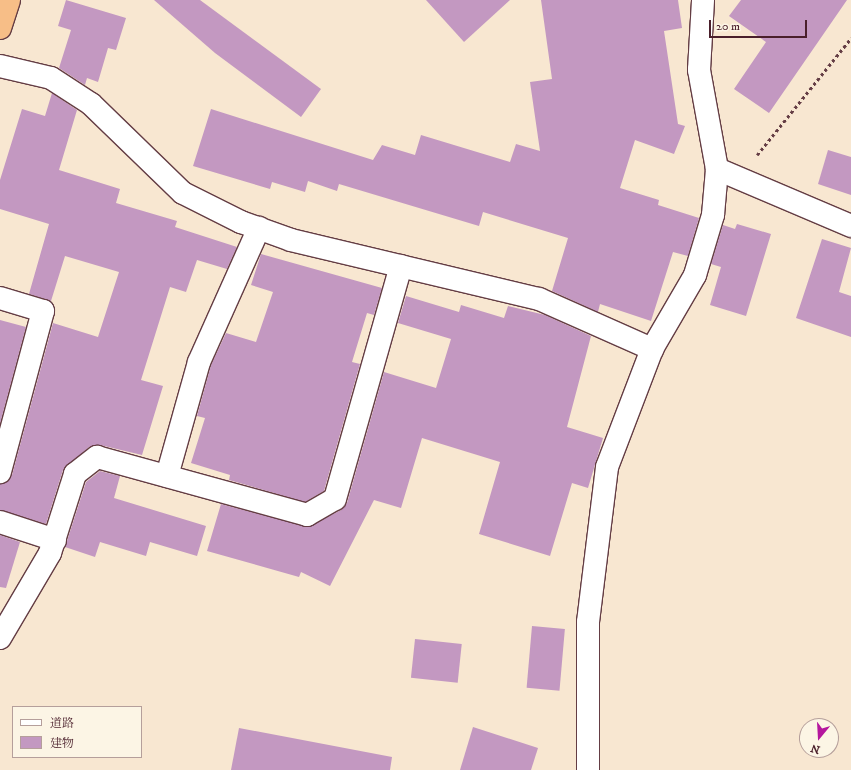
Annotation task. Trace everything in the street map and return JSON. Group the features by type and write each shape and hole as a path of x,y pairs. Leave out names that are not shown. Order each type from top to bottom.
{"highway":[{"path":"0,28 9,0"}],"street":[{"path":"588,770 588,622 607,467 652,349 695,275 713,215 717,169 699,70 703,0"},
{"path":"0,66 51,78 91,104 183,193 258,228 292,240 538,299 652,349"},
{"path":"717,169 851,226"},
{"path":"167,476 199,362 258,228"},
{"path":"0,638 55,540 75,474 97,457 308,515 335,499 401,266"},
{"path":"0,298 43,312 0,472"},
{"path":"0,522 55,540"}],"path":[{"path":"739,178 851,38"}],"building":[{"path":"66,0 126,18 116,50 108,48 98,82 87,78 85,85 59,68 71,30 58,26"},
{"path":"154,0 200,0 321,89 301,117 215,53"},
{"path":"426,0 510,0 464,42"},
{"path":"541,0 678,0 682,28 664,31 678,124 685,126 674,154 635,140 620,188 659,200 658,205 699,218 688,256 673,252 651,321 600,304 598,312 552,291 568,238 483,212 479,226 339,184 337,191 308,181 305,192 272,182 270,189 193,166 211,109 373,160 382,145 415,155 421,135 510,162 516,144 540,151 530,82 552,79"},
{"path":"741,0 847,0 769,113 734,89 766,42 729,16"},
{"path":"52,93 77,110 59,170 120,189 116,203 177,221 175,227 237,247 227,269 197,260 186,292 170,287 141,380 163,386 142,455 100,445 89,447 63,470 46,524 0,510 0,484 12,475 53,323 98,337 119,272 65,256 51,301 29,294 49,224 0,209 0,180 22,109 45,116"},
{"path":"828,150 851,157 851,195 818,184"},
{"path":"737,224 771,234 746,316 710,305 721,267 711,264 723,225 735,229"},
{"path":"822,239 851,248 839,292 851,296 851,337 796,318"},
{"path":"261,254 382,288 374,315 367,313 352,362 360,364 324,491 305,502 229,480 230,475 191,463 205,418 197,416 211,365 226,333 256,342 273,292 251,285"},
{"path":"406,296 459,312 461,305 504,318 508,306 545,315 591,336 567,427 603,438 588,488 572,483 550,556 479,534 500,462 422,438 401,508 374,500 330,586 301,572 299,577 207,551 221,504 308,527 341,510 347,503 384,372 436,388 451,339 398,323"},
{"path":"0,320 26,327 0,424"},
{"path":"100,471 120,476 114,498 206,526 197,556 150,542 146,556 100,542 95,557 65,547 86,482"},
{"path":"0,535 20,542 6,588 0,587"},
{"path":"532,626 565,629 559,691 527,688"},
{"path":"415,639 462,644 458,683 411,678"},
{"path":"473,727 538,748 531,770 460,770"},
{"path":"239,728 392,757 390,770 231,770"}]}
